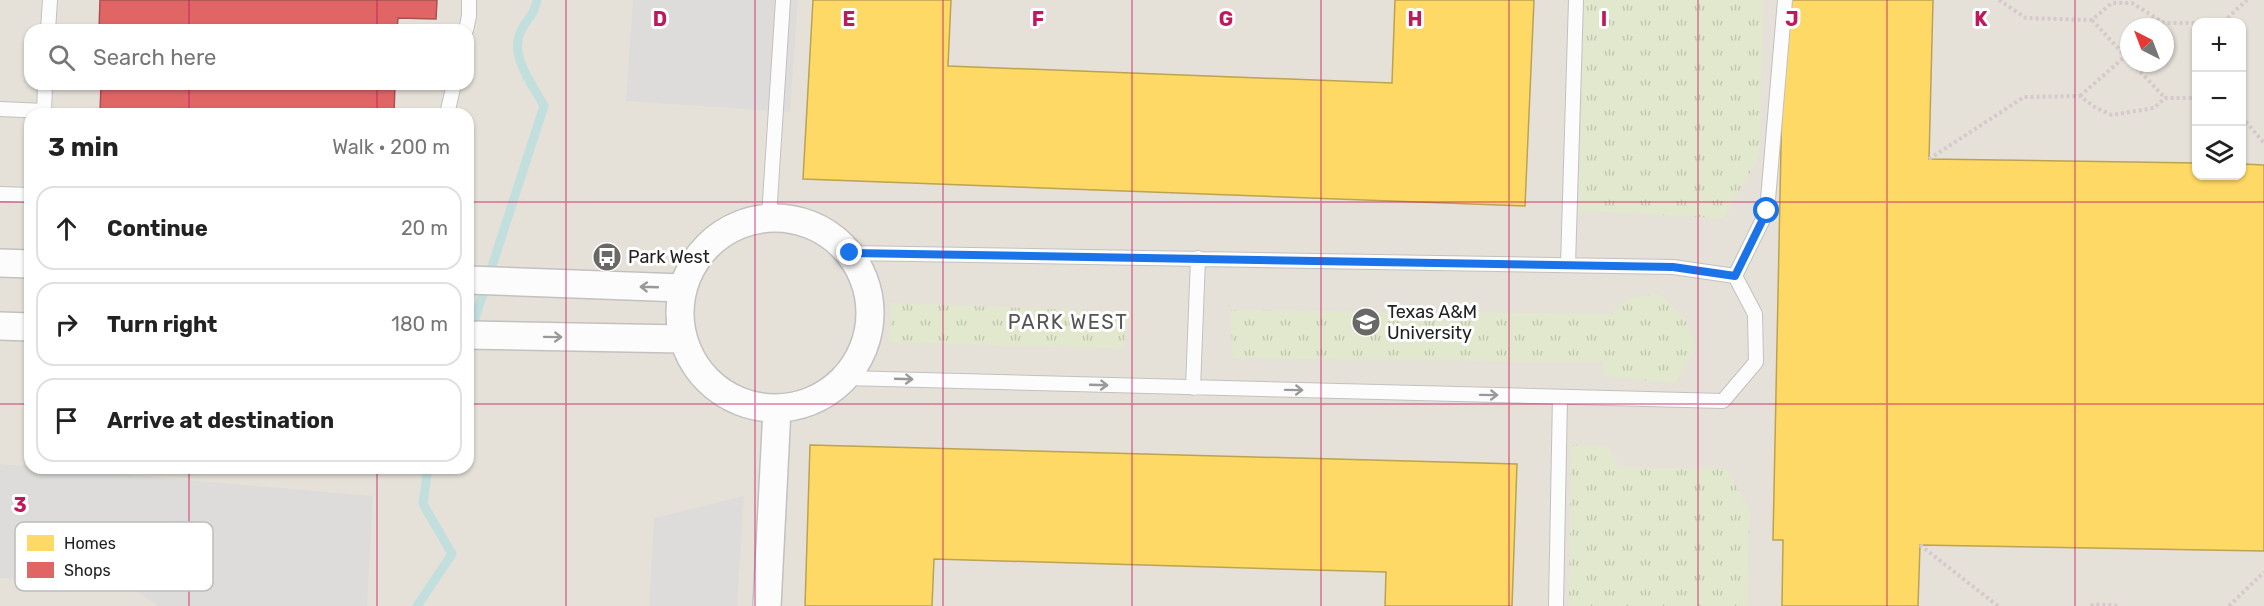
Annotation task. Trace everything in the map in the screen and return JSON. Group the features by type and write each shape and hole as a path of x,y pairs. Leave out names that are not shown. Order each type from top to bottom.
{"street":[{"path":"769,217 799,220 827,233 850,253 866,283 870,316 863,349 845,378 825,394 802,405 777,409 746,405 717,390 695,368 682,339 679,314 682,288 700,253 730,228 769,217"},
{"path":"0,263 24,264"},
{"path":"474,280 682,288"},
{"path":"0,326 24,327"},
{"path":"474,335 682,339"},
{"path":"767,606 777,409"}],"lane":[{"path":"48,24 50,0"},
{"path":"467,24 469,0"},
{"path":"769,217 783,0"},
{"path":"1568,265 1576,0"},
{"path":"1735,276 1767,211 1785,0"},
{"path":"44,108 45,90"},
{"path":"448,108 453,90"},
{"path":"0,109 24,111"},
{"path":"0,194 24,195"},
{"path":"850,253 1673,267 1735,276"},
{"path":"1193,388 1198,258"},
{"path":"845,378 1723,401 1756,362 1755,314 1735,276"},
{"path":"1556,606 1560,397"}],"path":[{"path":"1999,0 2026,18 2092,20 2112,3 2132,3 2156,18"},
{"path":"2227,18 2247,0"},
{"path":"2092,20 2120,48"},
{"path":"2174,23 2192,23"},
{"path":"2080,96 2120,63"},
{"path":"2140,72 2165,98"},
{"path":"1929,159 2024,97 2080,96 2112,115 2154,108 2165,98 2192,99"},
{"path":"2246,123 2264,143"},
{"path":"1920,545 1998,606"},
{"path":"2229,606 2264,572"},
{"path":"2091,606 2094,604 2120,606"}],"shaded area":[{"name":"Texas A&M University","path":"0,0 2264,0 2264,606 0,606"},
{"path":"633,0 798,0 790,112 626,101"},
{"path":"0,464 24,466 24,474 117,474 373,496 367,606 158,606 136,591 213,591 213,522 15,522 15,579 0,578"},
{"path":"744,496 737,606 649,606 654,518"}],"green space":[{"path":"1584,0 1763,0 1759,157 1724,218 1579,211"},
{"path":"1659,294 1685,319 1696,347 1675,383 1603,376 1603,362 1233,358 1230,310 1611,314 1629,298"},
{"path":"891,303 1129,312 1123,349 889,342"},
{"path":"1571,445 1607,446 1620,467 1726,469 1750,510 1747,606 1569,606"}],"building: Homes":[{"path":"813,0 951,0 948,66 1392,83 1395,0 1534,0 1525,206 803,179"},
{"path":"1784,0 1933,0 1929,159 2192,163 2192,180 2246,180 2246,164 2264,165 2264,551 1920,545 1918,606 1782,606 1783,540 1773,540"},
{"path":"810,445 1517,464 1512,606 1385,606 1386,572 934,559 932,606 805,606"}],"building: Shops":[{"path":"100,0 437,0 436,19 398,18 398,24 99,24"},
{"path":"101,90 395,90 394,108 100,108"}],"waterway":[{"path":"474,322 544,106 524,71 518,52 520,33 537,0"},
{"path":"417,606 452,554 423,504 427,474"}],"place":[{"name":"Park West","path":"607,257"},
{"name":"Texas A&M University","path":"1366,322"}],"district":[{"name":"PARK WEST","path":"1068,322"}],"route":[{"path":"850,253 1673,267 1735,276 1767,211"}]}
